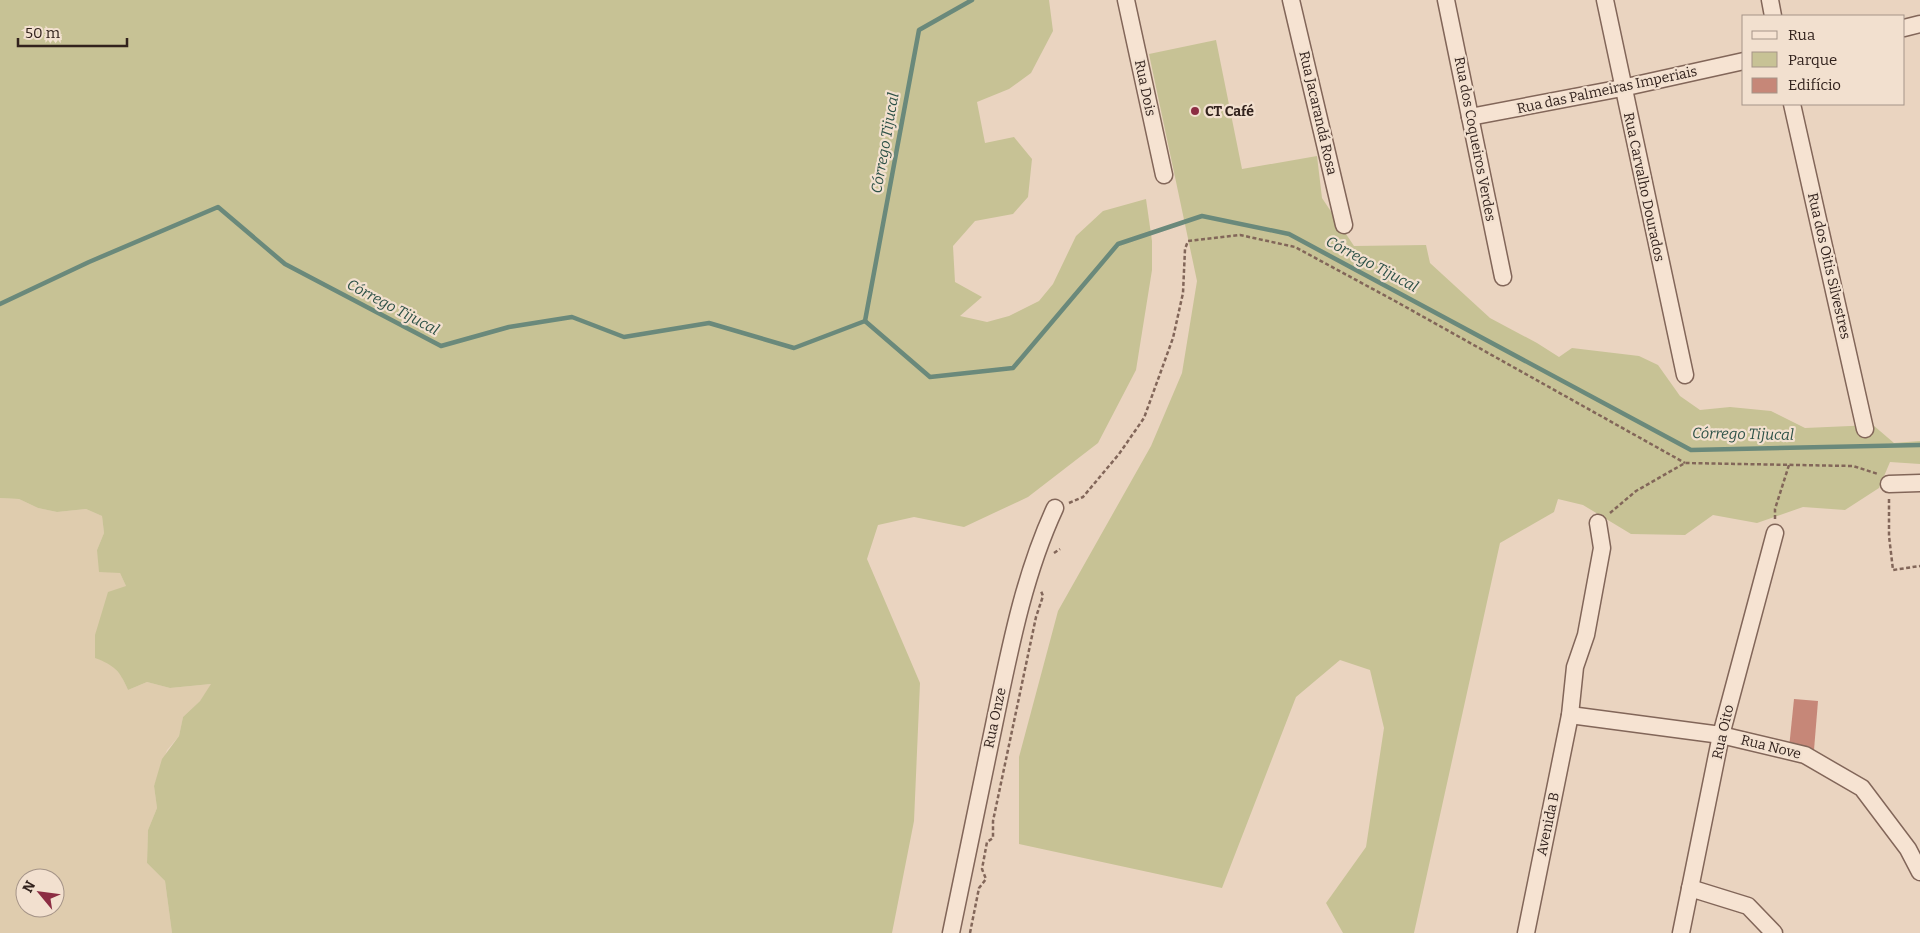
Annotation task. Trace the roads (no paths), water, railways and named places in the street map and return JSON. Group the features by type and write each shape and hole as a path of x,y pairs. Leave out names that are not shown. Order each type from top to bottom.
{"street":[{"name":"Rua Dois","path":"1126,0 1164,176"},
{"name":"Rua Jacarandá Rosa","path":"1290,0 1344,225"},
{"name":"Rua dos Coqueiros Verdes","path":"1446,0 1503,277"},
{"name":"Rua Carvalho Dourados","path":"1605,0 1622,88 1685,375"},
{"path":"1770,0 1773,15"},
{"path":"1905,28 1920,24"},
{"name":"Rua das Palmeiras Imperiais","path":"1470,117 1622,88 1742,61"},
{"name":"Rua dos Oitis Silvestres","path":"1792,105 1865,429"},
{"path":"1889,484 1920,483"},
{"name":"Rua Onze","path":"951,933 1004,679 1028,580 1039,544 1055,508"},
{"name":"Avenida B","path":"1526,933 1570,714 1575,667 1586,634 1602,548 1598,524"},
{"name":"Rua Oito","path":"1681,933 1721,735 1775,533"},
{"name":"Rua Nove","path":"1570,714 1721,735 1806,755 1862,788 1908,849 1920,872"},
{"path":"1690,888 1748,906 1774,933"}],"waterway":[{"name":"Córrego Tijucal","path":"865,321 919,30 972,0"},
{"name":"Córrego Tijucal","path":"0,304 89,262 218,207 285,264 441,346 509,327 572,317 624,337 709,323 794,348 865,321 930,377 1013,368 1118,244 1202,216 1289,234 1691,450 1920,445"}],"place":[{"name":"CT Café","path":"1195,111"}]}
